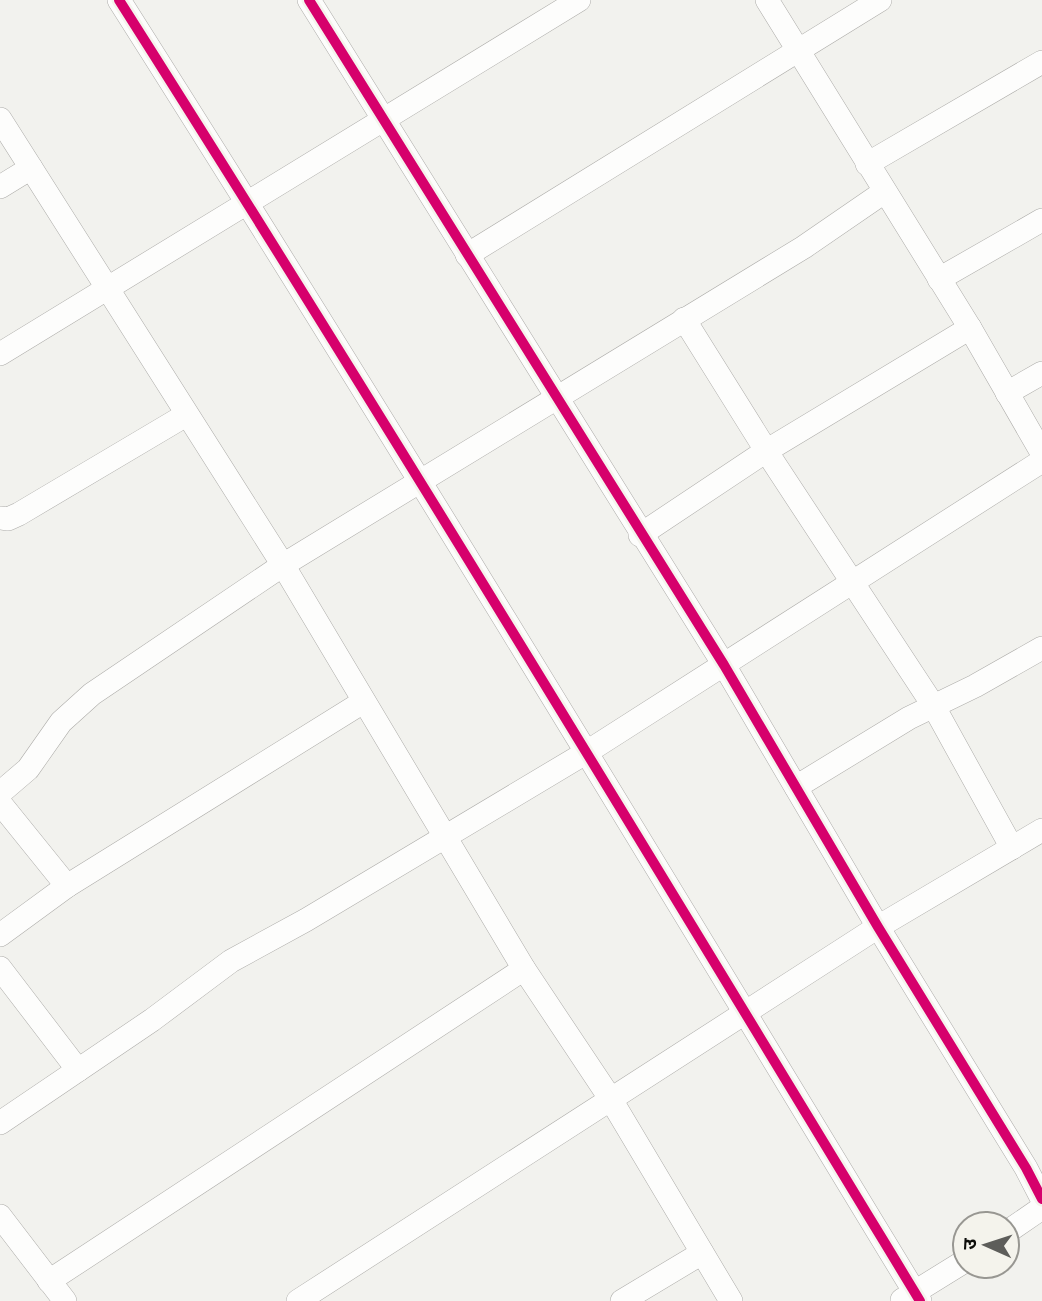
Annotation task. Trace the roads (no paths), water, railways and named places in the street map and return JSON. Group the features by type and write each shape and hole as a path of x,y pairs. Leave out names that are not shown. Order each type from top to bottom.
{"street":[{"path":"119,0 587,752 912,1298 951,1271"},
{"path":"309,0 640,536 724,665 878,927 1027,1168 1042,1199"},
{"path":"0,354 579,0"},
{"path":"767,0 970,328 1042,453"},
{"path":"467,256 880,0"},
{"path":"867,164 1042,62"},
{"path":"0,119 283,565 524,969 610,1098 731,1301"},
{"path":"0,187 31,168"},
{"path":"0,793 28,769 61,722 92,694 283,565 804,247 884,192"},
{"path":"939,279 1042,220"},
{"path":"684,319 850,582 933,705 1012,848"},
{"path":"640,536 766,451 970,328"},
{"path":"1007,393 1042,373"},
{"path":"0,518 8,519 19,514 186,415"},
{"path":"0,1123 152,1020 231,961 306,920 587,752 1042,461"},
{"path":"796,787 933,705 975,686 1042,648"},
{"path":"0,935 67,886 363,702"},
{"path":"0,803 67,886"},
{"path":"298,1301 878,927 1042,830"},
{"path":"0,968 78,1070"},
{"path":"49,1281 524,969"},
{"path":"1021,1223 1042,1208"},
{"path":"0,1216 65,1301"},
{"path":"622,1301 702,1253"}]}
